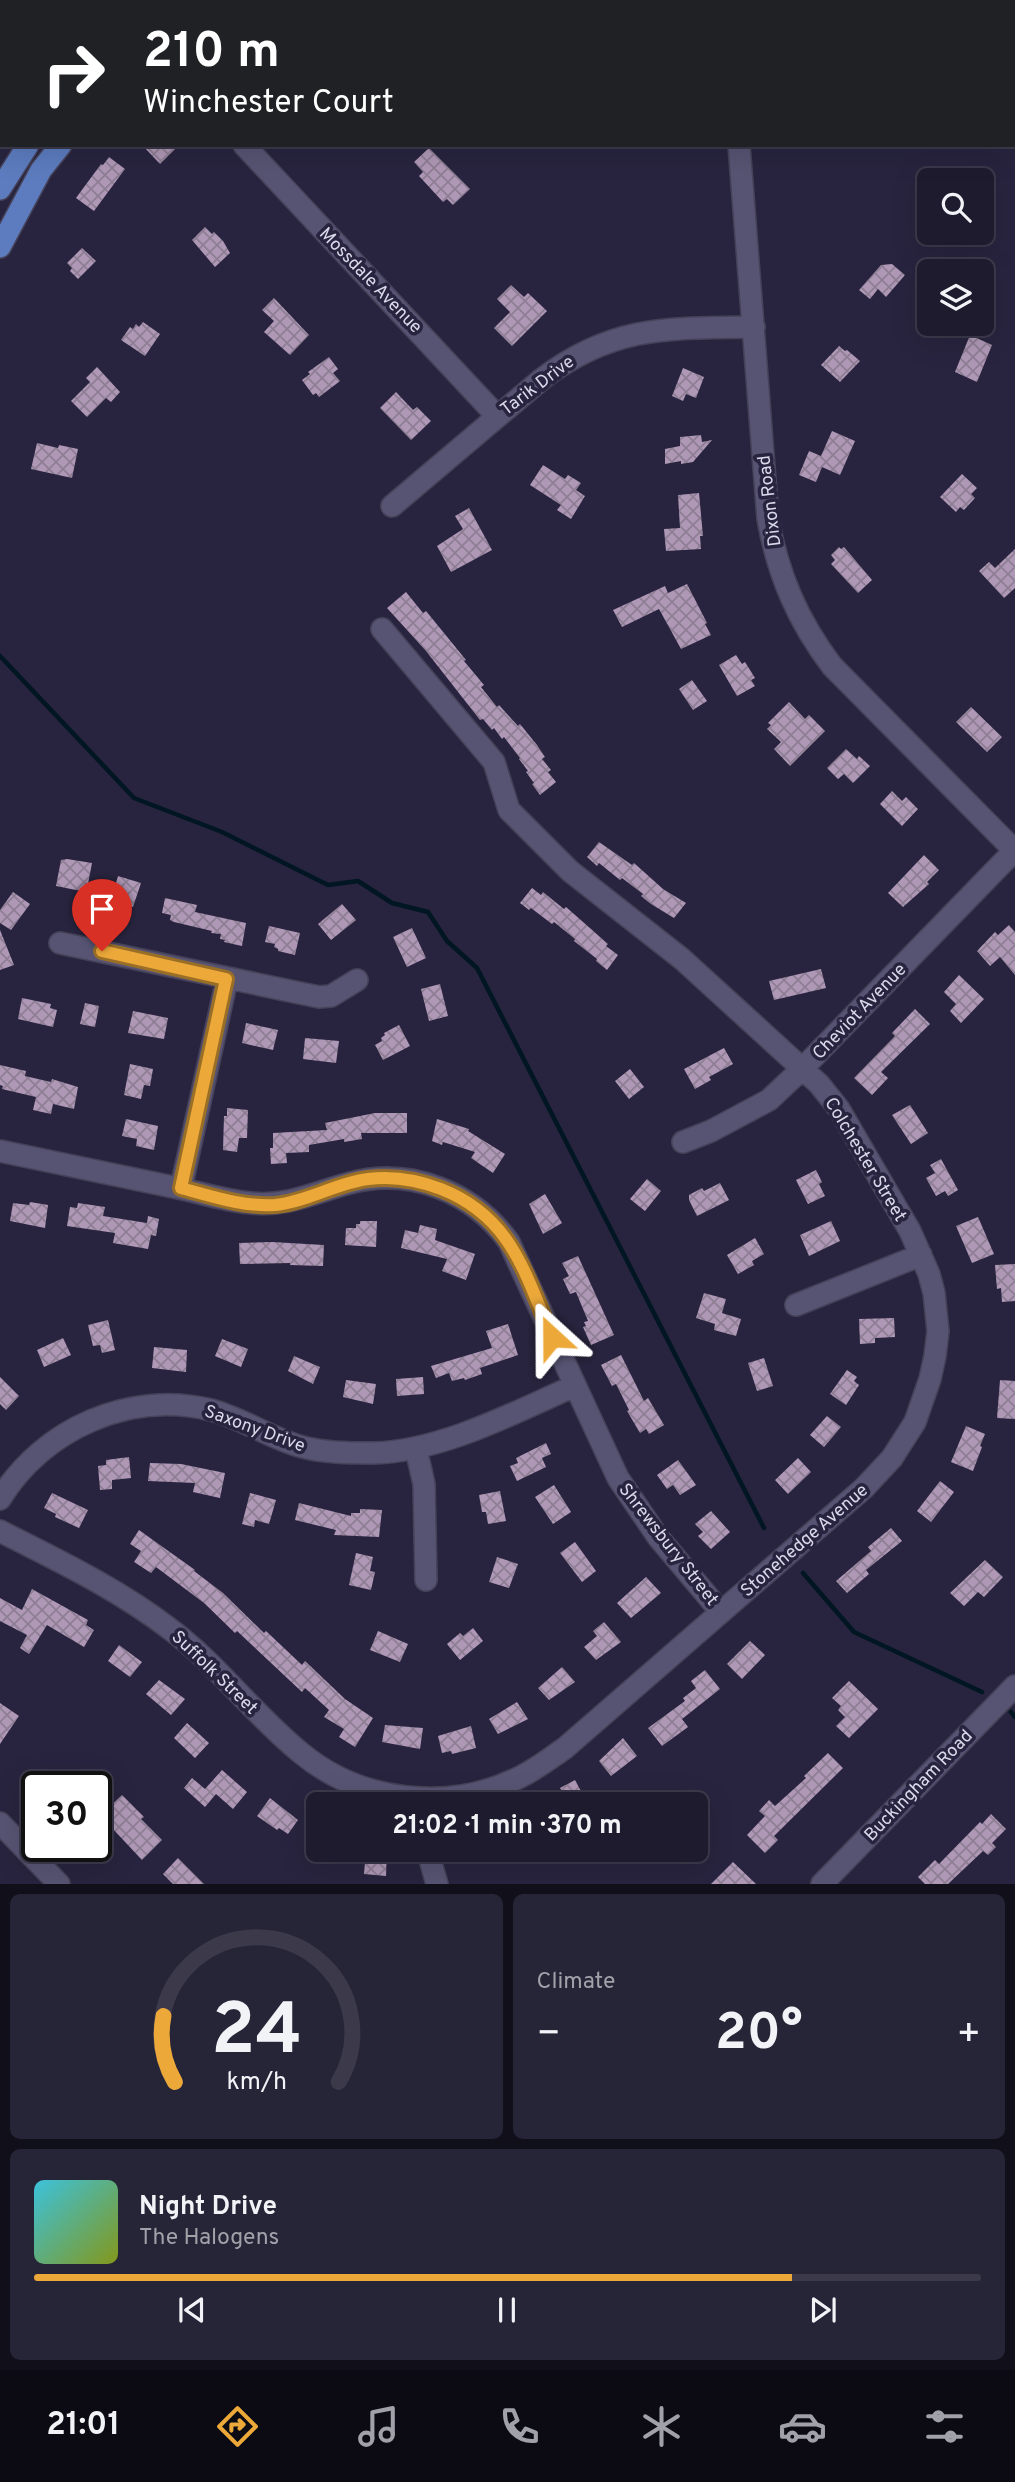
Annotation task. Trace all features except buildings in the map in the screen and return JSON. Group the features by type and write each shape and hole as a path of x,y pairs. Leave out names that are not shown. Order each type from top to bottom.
{"main road":[{"path":"0,189 27,147"},
{"path":"0,247 41,170 59,147"}],"street":[{"name":"Mossdale Avenue","path":"246,147 496,416"},
{"name":"Dixon Road","path":"740,147 768,519 772,542 792,603 814,643 832,666 1015,851"},
{"name":"Tarik Drive","path":"392,506 562,363 588,349 615,338 661,329 754,327"},
{"name":"Colchester Street","path":"382,629 494,762 509,810 570,871 682,959 803,1068 839,1109 910,1231 921,1255"},
{"name":"Cheviot Avenue","path":"683,1142 711,1131 769,1100 1015,851"},
{"path":"60,943 319,997 331,996 357,980"},
{"path":"181,1188 226,979"},
{"name":"Shrewsbury Street","path":"0,1151 181,1188 234,1202 275,1205 346,1184 386,1177 428,1184 455,1195 487,1215 509,1242 618,1478 635,1505 722,1612"},
{"path":"796,1306 921,1255"},
{"name":"Stonehedge Avenue","path":"478,1792 516,1779 565,1748 864,1488 892,1458 915,1422 930,1380 938,1331 934,1293 921,1255"},
{"name":"Saxony Drive","path":"0,1499 23,1467 57,1439 96,1418 143,1406 169,1405 213,1410 281,1439 321,1451 377,1453 416,1449 444,1441 574,1386"},
{"path":"416,1449 424,1484 426,1580"},
{"name":"Suffolk Street","path":"0,1531 119,1593 194,1649 285,1740 315,1764 335,1776 379,1792"},
{"name":"Buckingham Road","path":"822,1884 1015,1686"},
{"path":"0,1823 59,1884"},
{"path":"431,1862 437,1884"}],"waterway":[{"path":"0,656 134,798 222,832 328,885 358,881 392,903 428,912 447,941 477,968 764,1528"},
{"path":"803,1573 854,1632 982,1692"},
{"path":"1011,1712 1015,1717"}],"route":[{"path":"102,951 226,979 181,1188 234,1202 275,1205 346,1184 386,1177 442,1189 471,1204 498,1227 520,1263 552,1337"}]}
